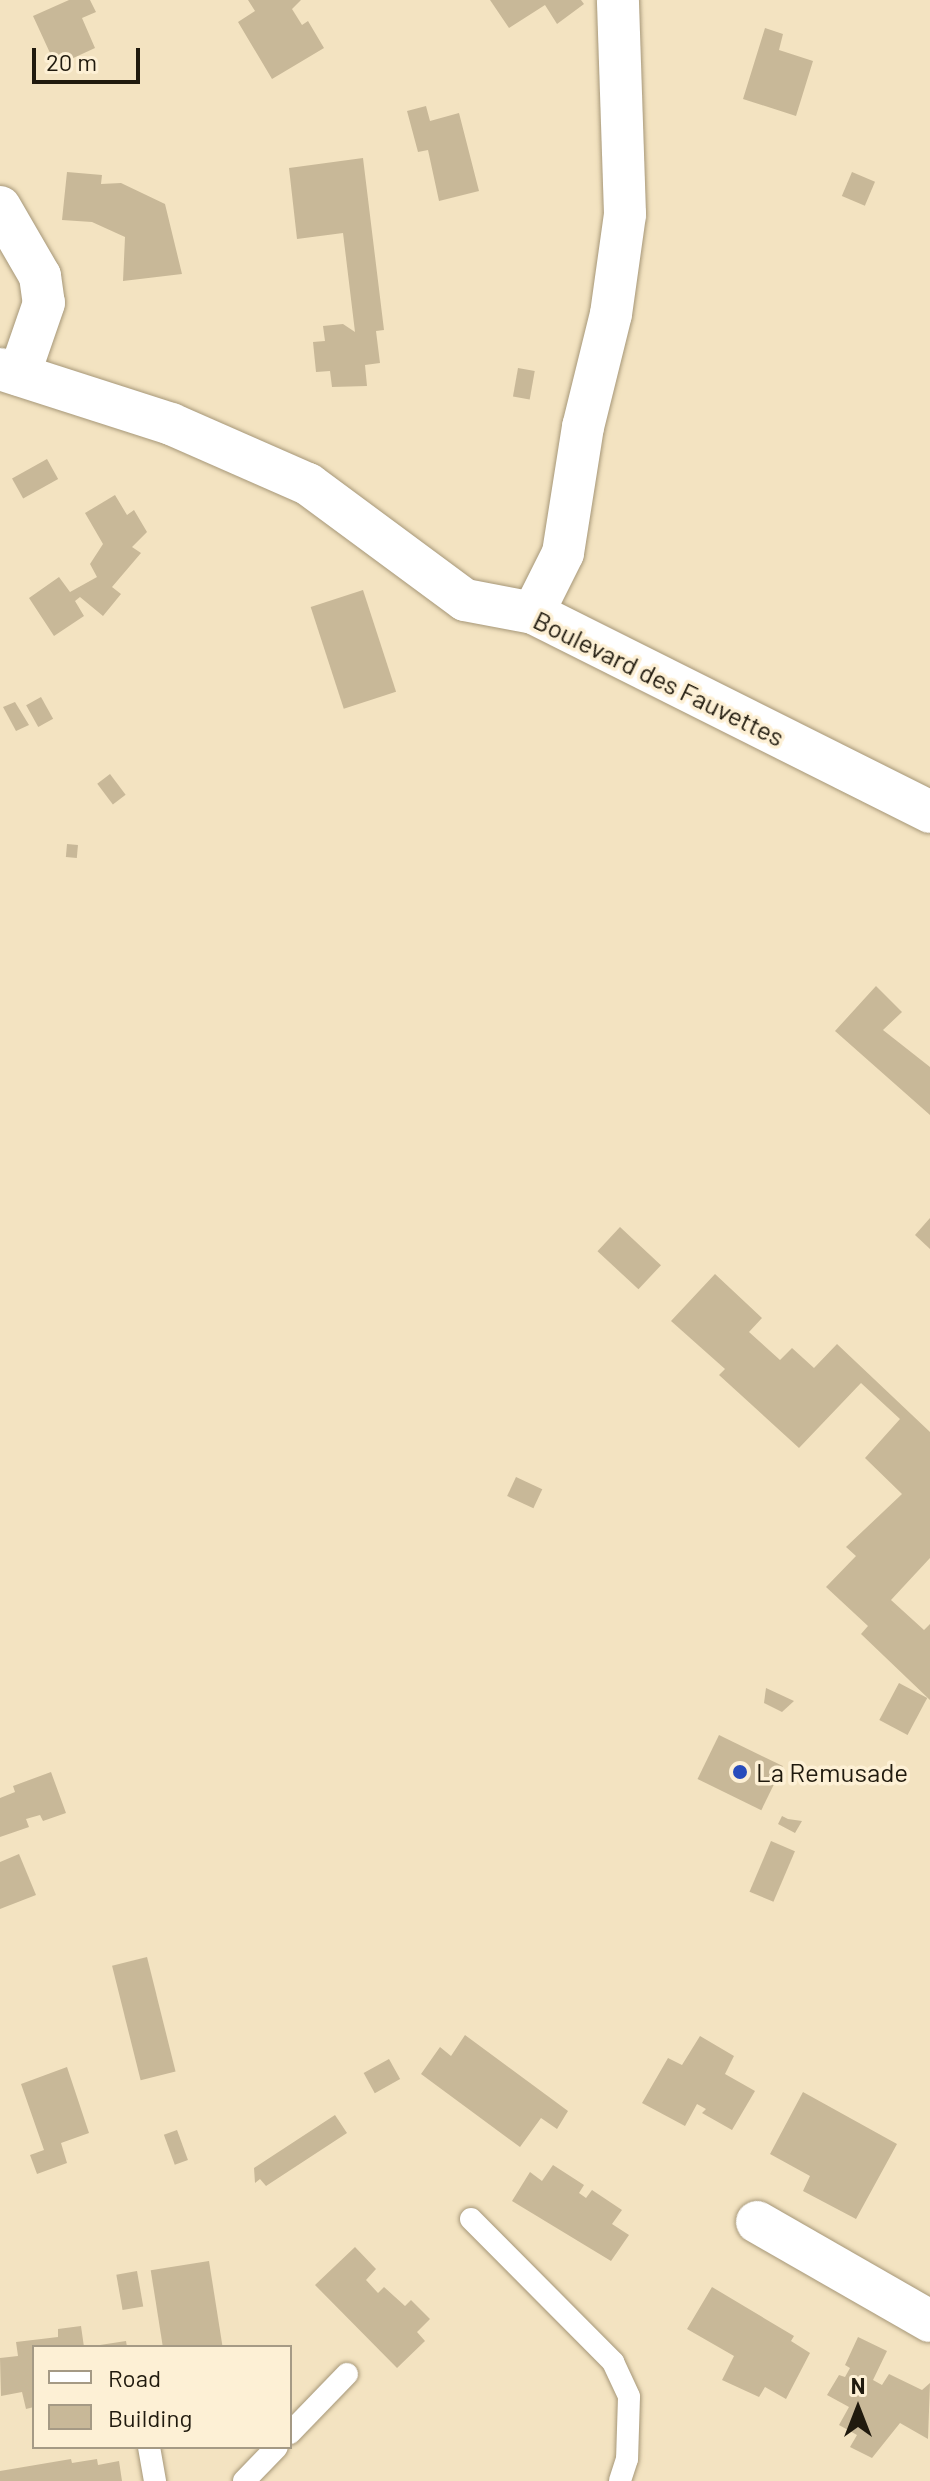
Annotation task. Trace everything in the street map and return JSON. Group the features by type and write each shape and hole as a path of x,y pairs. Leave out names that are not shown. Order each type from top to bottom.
{"street":[{"path":"533,613 563,553 625,214 618,0"},
{"path":"0,207 40,276 44,303 10,372"},
{"name":"Boulevard des Fauvettes","path":"10,372 246,454 308,484 465,600 533,613 930,812"},
{"path":"757,2222 930,2321"}],"lane":[{"path":"471,2219 613,2362 629,2397 627,2459 620,2481"},
{"path":"292,2431 347,2374"},
{"path":"149,2449 155,2481"},
{"path":"244,2481 275,2449"}],"building":[{"path":"69,0 90,0 96,12 82,18 95,48 56,66 33,16"},
{"path":"248,0 301,0 292,9 302,25 308,21 324,48 272,79 238,22 255,11"},
{"path":"490,0 581,0 584,4 557,24 545,5 509,28"},
{"path":"765,28 783,34 779,50 813,61 796,116 743,99"},
{"path":"426,106 430,121 459,113 479,191 439,201 428,150 418,152 407,111"},
{"path":"363,158 384,330 376,331 380,363 365,365 367,386 332,387 330,371 316,372 313,342 325,341 323,326 343,324 355,332 343,233 297,239 289,168"},
{"path":"67,172 102,175 101,184 121,183 165,204 182,274 123,281 125,237 92,222 62,220"},
{"path":"852,172 875,182 865,206 842,196"},
{"path":"518,368 535,371 530,400 513,397"},
{"path":"47,459 58,479 23,499 12,478"},
{"path":"115,495 127,515 134,510 147,532 132,547 141,553 112,587 121,594 103,616 80,597 75,601 84,616 54,636 29,598 59,577 70,592 97,577 90,564 103,544 85,513"},
{"path":"363,590 396,692 344,709 311,607"},
{"path":"41,697 53,719 38,727 26,705"},
{"path":"15,702 29,725 16,731 3,707"},
{"path":"110,774 126,795 113,804 97,784"},
{"path":"67,844 78,845 77,858 66,857"},
{"path":"876,986 902,1012 883,1030 930,1067 930,1115 835,1031"},
{"path":"930,1218 930,1249 915,1235"},
{"path":"620,1227 661,1265 638,1289 597,1251"},
{"path":"715,1274 762,1318 749,1332 780,1360 792,1348 814,1368 837,1344 930,1432 930,1558 891,1600 924,1630 930,1624 930,1700 861,1634 868,1626 826,1587 856,1556 846,1547 902,1494 865,1458 900,1419 861,1383 799,1448 719,1375 725,1369 671,1321"},
{"path":"516,1477 542,1489 533,1508 507,1496"},
{"path":"899,1683 927,1698 908,1735 879,1720"},
{"path":"766,1688 794,1701 782,1712 764,1703"},
{"name":"La Remusade","path":"719,1735 783,1766 761,1810 698,1779"},
{"path":"51,1772 66,1813 43,1821 40,1815 26,1819 29,1827 0,1837 0,1798 15,1792 13,1786"},
{"path":"782,1816 802,1821 795,1833 778,1824"},
{"path":"771,1841 795,1851 773,1902 750,1892"},
{"path":"19,1854 36,1895 0,1909 0,1862"},
{"path":"147,1957 176,2071 141,2080 112,1966"},
{"path":"465,2035 568,2111 557,2129 541,2118 520,2147 421,2074 440,2047 451,2056"},
{"path":"700,2036 734,2056 725,2074 755,2091 732,2130 702,2113 706,2109 697,2104 685,2126 642,2103 668,2058 682,2065"},
{"path":"389,2059 400,2079 375,2093 364,2073"},
{"path":"67,2067 89,2133 61,2143 67,2163 37,2174 30,2155 44,2150 21,2084"},
{"path":"803,2092 897,2144 856,2219 803,2191 810,2176 770,2154"},
{"path":"335,2115 347,2133 266,2186 260,2179 255,2183 254,2168"},
{"path":"177,2130 188,2160 175,2165 164,2135"},
{"path":"553,2165 584,2185 579,2193 586,2198 592,2190 622,2210 612,2224 629,2235 611,2261 512,2201 530,2172 542,2181"},
{"path":"355,2247 376,2269 366,2280 378,2293 384,2287 405,2306 411,2300 430,2319 417,2332 425,2341 397,2368 315,2285"},
{"path":"209,2261 222,2345 163,2345 151,2270"},
{"path":"137,2271 143,2306 123,2310 116,2275"},
{"path":"712,2287 794,2336 791,2341 810,2353 786,2399 765,2387 759,2397 722,2380 734,2356 687,2329"},
{"path":"81,2326 84,2345 32,2345 32,2408 26,2409 22,2392 1,2396 0,2358 18,2356 16,2342 58,2337 58,2329"},
{"path":"858,2337 887,2351 873,2380 882,2385 889,2374 922,2390 930,2383 928,2439 900,2423 872,2458 850,2447 857,2435 839,2425 849,2407 827,2395 839,2375 845,2377 850,2368 845,2365"},
{"path":"126,2341 127,2345 100,2345"},
{"path":"71,2459 72,2463 97,2459 98,2465 119,2461 122,2481 0,2481 0,2471"}],"place":[{"name":"La Remusade","path":"740,1772"}]}
